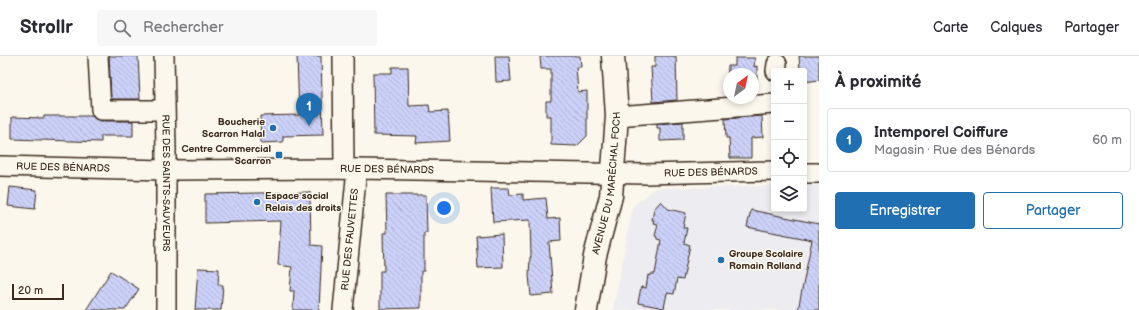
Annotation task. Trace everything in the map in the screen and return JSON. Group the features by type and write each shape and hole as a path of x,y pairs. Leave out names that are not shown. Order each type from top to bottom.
{"main road":[{"name":"AVENUE DU MARÉCHAL FOCH","path":"586,310 595,256 611,196 617,116 613,56"}],"street":[{"path":"98,56 101,110 164,110"},
{"name":"RUE DES SAINTS-SAUVEURS","path":"164,56 166,148 166,310"},
{"name":"RUE DES FAUVETTES","path":"343,310 351,169 344,56"},
{"path":"617,116 771,104"},
{"name":"RUE DES BÉNARDS","path":"0,166 165,170 351,169 645,174 771,170"},
{"path":"807,173 819,173"}],"shaded area":[{"name":"Groupe Scolaire Romain Rolland","path":"807,185 819,185 819,310 613,310 633,206 655,188 771,186 771,212 807,212"}],"building":[{"path":"109,56 138,56 140,99 111,99"},
{"path":"297,56 321,56 323,135 283,136 283,142 261,143 260,116 299,115"},
{"path":"495,56 509,56 511,81 496,82"},
{"path":"540,56 580,56 581,67 576,67 578,92 587,91 587,136 577,146 551,145 551,116 546,116 546,101 551,101 551,69 541,69"},
{"path":"655,56 676,56 677,100 653,102 651,67 655,67"},
{"path":"799,56 819,56 819,80 807,82 807,68 800,68"},
{"path":"735,58 755,58 754,67 757,66 757,68 728,68 728,66 735,66"},
{"path":"392,67 408,67 409,106 429,105 430,112 448,111 450,141 416,143 417,136 374,135 373,73 392,73"},
{"path":"44,116 92,116 101,121 133,121 133,136 101,136 101,142 12,139 12,117 44,118"},
{"path":"762,116 763,137 751,138 751,158 730,158 729,138 726,138 725,119"},
{"path":"683,122 683,140 660,141 660,128 657,128 657,124"},
{"path":"10,187 37,190 35,209 8,206"},
{"path":"491,188 509,188 510,195 523,194 523,200 546,198 548,219 560,218 561,241 549,242 553,294 531,296 529,275 531,257 530,220 493,222"},
{"path":"310,192 311,245 322,246 319,310 293,310 294,291 290,291 292,267 278,265 281,221 205,223 205,194"},
{"path":"386,195 426,195 427,233 424,233 424,271 421,271 421,308 380,309 380,271 384,271 383,233 387,233"},
{"path":"661,201 668,209 686,213 683,228 687,228 684,243 690,245 683,280 677,279 674,294 667,293 664,308 638,303 641,287 646,288 648,275 650,276 651,274 655,274 661,240 657,239 655,236 658,224 653,223 654,220 652,220 654,209"},
{"path":"751,210 819,224 819,310 798,310 812,240 747,227"},
{"path":"502,234 503,267 478,268 476,236"},
{"path":"198,268 219,269 218,285 223,285 221,310 195,310"},
{"path":"111,271 139,289 125,310 86,310"}],"place":[{"name":"Intemporel Coiffure","path":"309,126"},
{"name":"Boucherie Scarron Halal","path":"273,128"},
{"name":"Centre Commercial Scarron","path":"279,155"},
{"name":"Espace social Relais des droits","path":"257,202"},
{"name":"Groupe Scolaire Romain Rolland","path":"721,260"}]}
